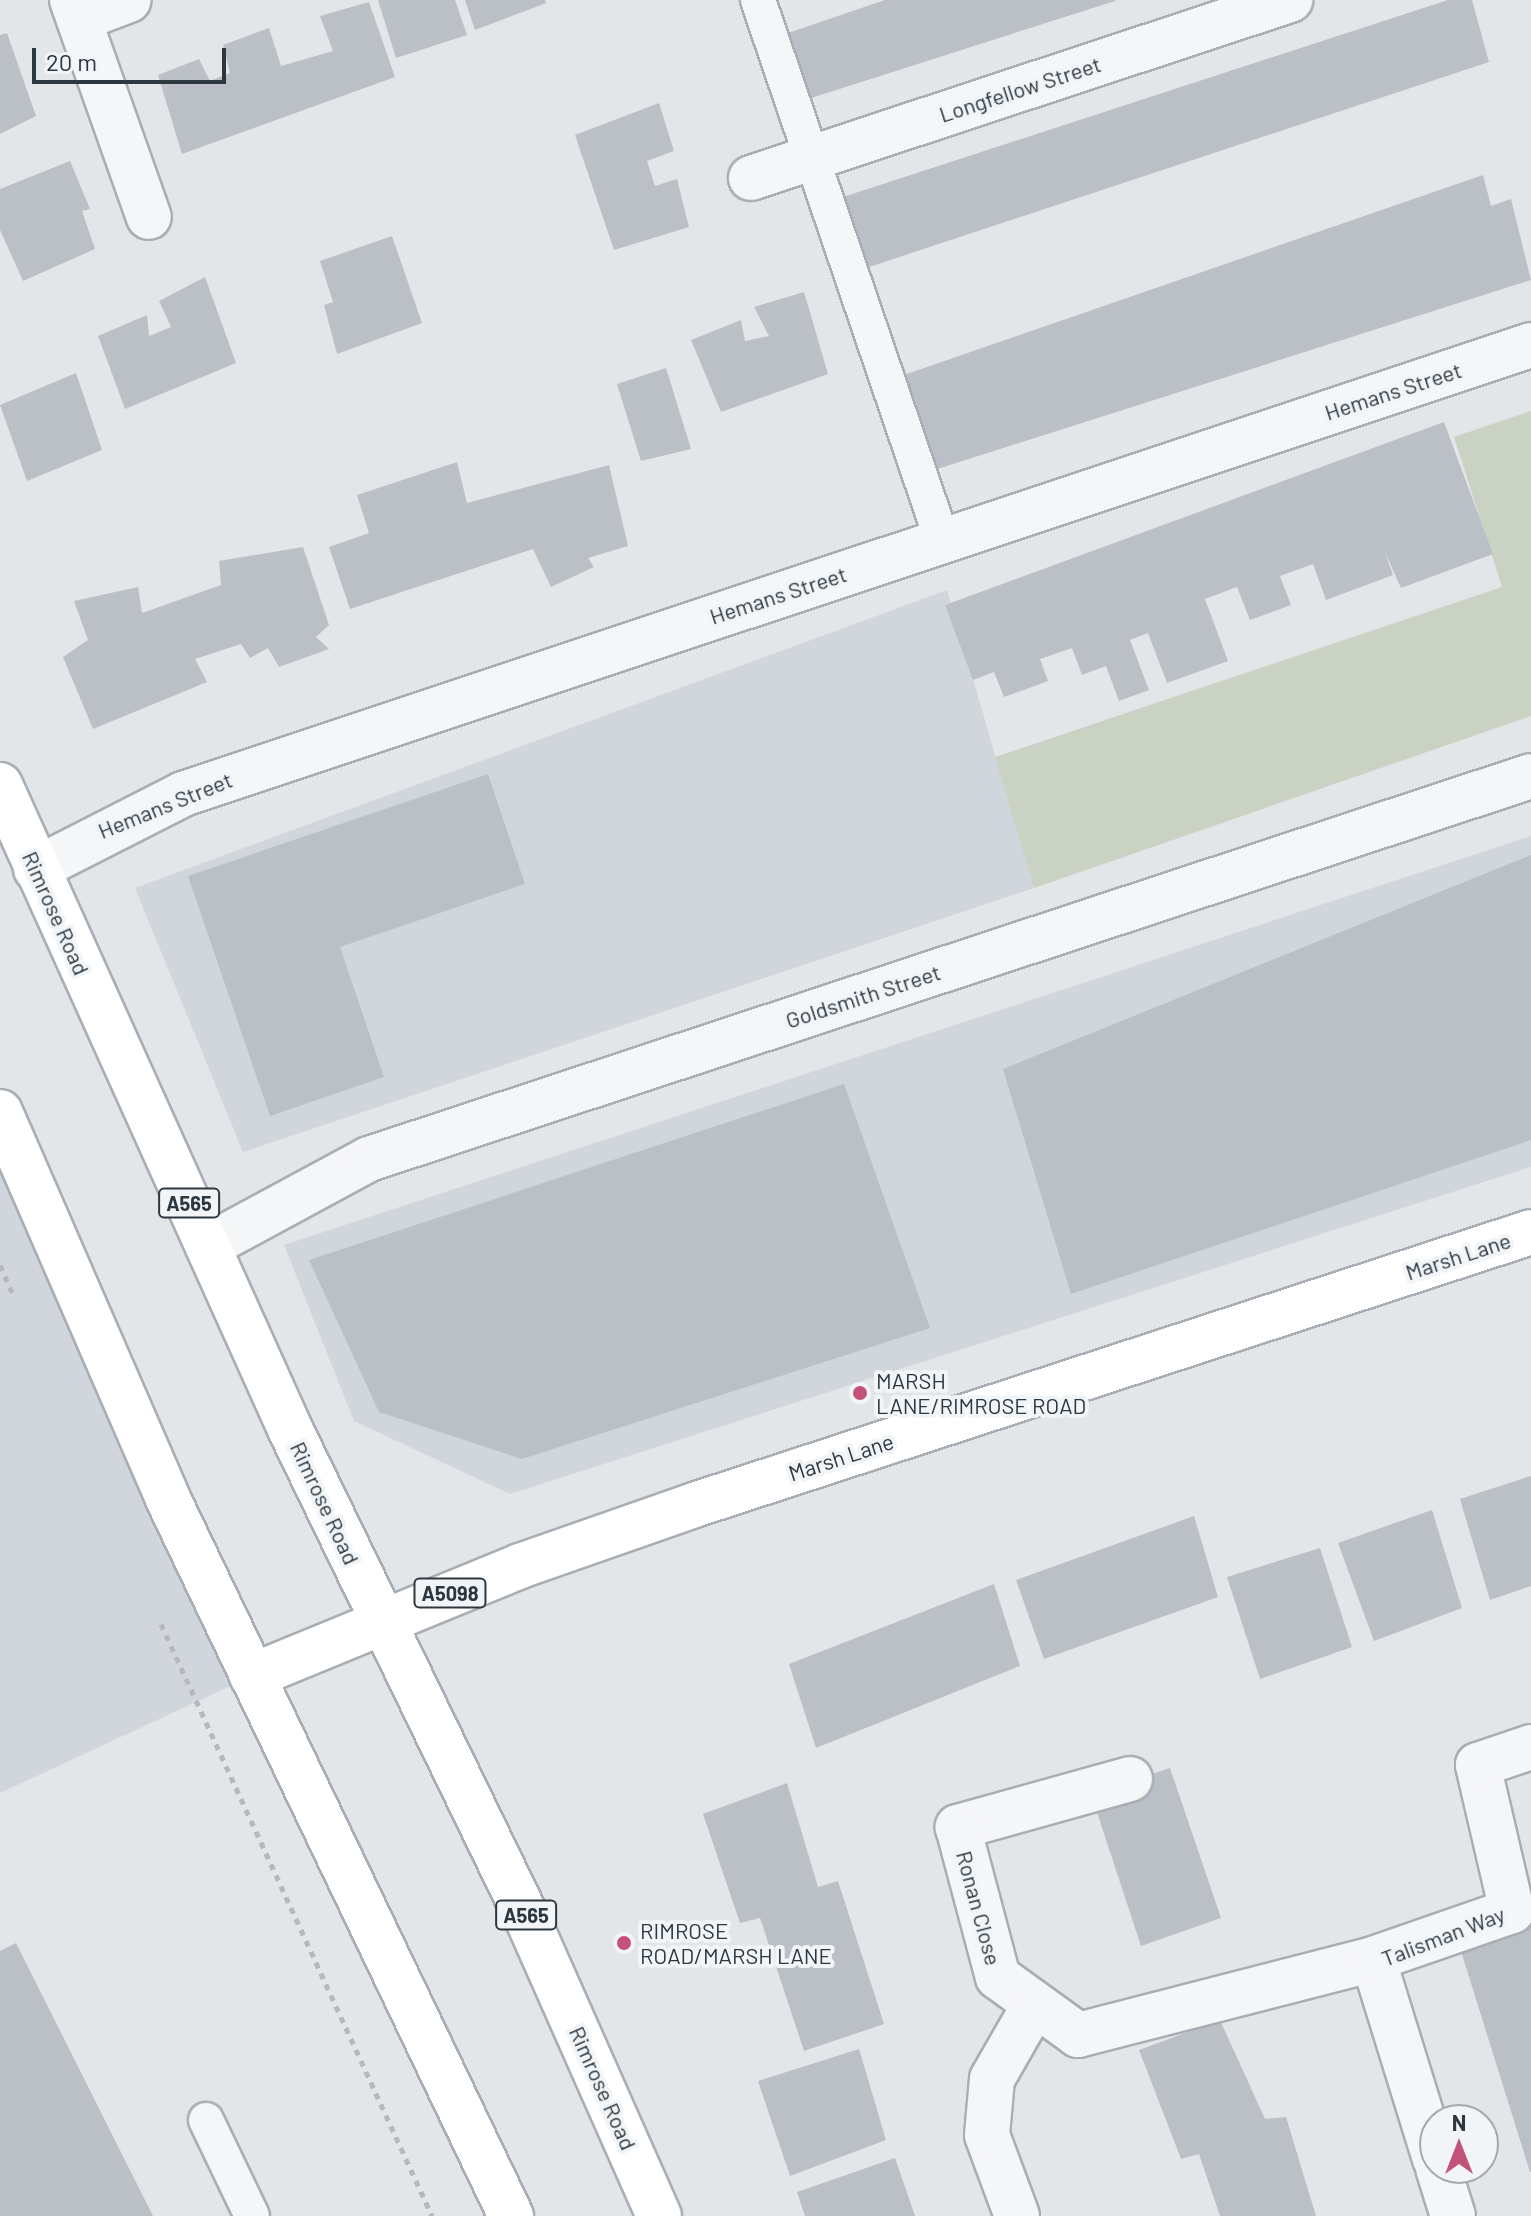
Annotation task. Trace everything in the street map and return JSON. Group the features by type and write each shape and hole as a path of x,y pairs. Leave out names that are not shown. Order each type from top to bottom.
{"main road":[{"name":"Rimrose Road","path":"0,785 380,1620 527,1918 659,2216"},
{"path":"0,1112 252,1676 511,2216"},
{"name":"Marsh Lane","path":"252,1676 380,1620 694,1505 1531,1232"}],"street":[{"path":"129,0 75,10 149,217"},
{"name":"Longfellow Street","path":"751,178 1290,0"},
{"name":"Hemans Street","path":"36,869 183,794 1531,345"},
{"name":"Goldsmith Street","path":"208,1246 369,1159 1531,776"},
{"name":"Talisman Way","path":"1419,2107 1373,1959 1512,1911 1478,1765 1531,1747"},
{"name":"Ronan Close","path":"1130,1779 958,1827 998,1977 1078,2035 1373,1959"},
{"path":"1017,2216 987,2135 992,2079 1035,2004"},
{"path":"1443,2184 1453,2216"}],"lane":[{"path":"758,0 942,540"},
{"path":"206,2120 252,2216"}],"path":[{"path":"0,1265 15,1300"},
{"path":"155,1611 432,2216"}],"shaded area":[{"path":"1531,411 1531,716 1034,888 995,757 1502,587 1454,437"},
{"path":"947,590 1034,888 243,1152 135,888"},
{"path":"1531,836 1531,1167 510,1494 354,1421 284,1245"},
{"path":"0,1112 252,1676 0,1793"}],"building":[{"path":"378,0 455,0 467,35 396,58"},
{"path":"465,0 545,0 546,3 475,30"},
{"path":"885,0 1115,1 805,100 785,34"},
{"path":"1448,0 1472,0 1489,62 860,270 840,198"},
{"path":"369,2 395,77 182,154 158,75 199,59 210,81 230,73 223,45 269,28 281,66 333,51 320,16"},
{"path":"7,33 36,116 0,134 0,35"},
{"path":"659,103 674,151 647,161 655,186 677,179 689,227 614,250 575,135"},
{"path":"70,161 90,209 82,211 95,249 23,281 0,230 0,189"},
{"path":"1483,175 1491,206 1511,199 1531,280 931,471 901,376"},
{"path":"392,236 422,323 337,354 324,305 333,302 320,261"},
{"path":"205,277 236,363 125,409 98,336 147,315 149,336 171,327 159,301"},
{"path":"804,292 828,374 721,412 691,340 741,320 745,341 769,336 754,307"},
{"path":"666,368 691,449 641,461 617,384"},
{"path":"76,373 102,450 27,481 0,405"},
{"path":"1444,422 1493,554 1401,588 1384,550 1393,575 1326,600 1313,564 1280,576 1291,605 1250,620 1237,587 1205,599 1228,661 1167,683 1148,633 1130,640 1149,690 1119,701 1106,666 1082,675 1072,648 1040,659 1048,681 1004,697 994,672 973,680 945,605"},
{"path":"457,462 467,503 609,465 628,546 588,558 594,567 551,587 533,549 350,609 329,547 369,533 357,495"},
{"path":"303,547 329,625 316,637 329,649 279,667 268,648 250,658 241,644 195,659 207,682 93,729 63,657 88,640 74,601 138,587 142,613 221,585 219,561"},
{"path":"488,774 525,884 340,947 384,1077 270,1116 188,876"},
{"path":"1531,855 1531,1140 1071,1294 1003,1069"},
{"path":"844,1084 930,1328 522,1459 379,1412 309,1260"},
{"path":"1531,1476 1531,1586 1490,1600 1460,1499"},
{"path":"1432,1510 1462,1608 1374,1641 1338,1543"},
{"path":"1194,1516 1218,1597 1044,1659 1016,1580"},
{"path":"1320,1548 1352,1647 1260,1679 1227,1577"},
{"path":"994,1584 1020,1666 816,1748 789,1664"},
{"path":"1170,1768 1221,1918 1141,1946 1091,1794"},
{"path":"787,1783 818,1887 838,1881 884,2024 804,2051 760,1918 740,1923 703,1814"},
{"path":"1531,1925 1531,2172 1530,2172 1460,1948"},
{"path":"16,1943 153,2216 0,2216 0,1951"},
{"path":"1220,2020 1265,2119 1286,2117 1316,2216 1220,2216 1199,2154 1181,2159 1139,2050"},
{"path":"859,2049 886,2140 790,2176 758,2081"},
{"path":"895,2158 915,2216 805,2216 797,2192"}],"place":[{"name":"MARSH LANE/RIMROSE ROAD","path":"860,1393"},
{"name":"RIMROSE ROAD/MARSH LANE","path":"624,1943"}]}
